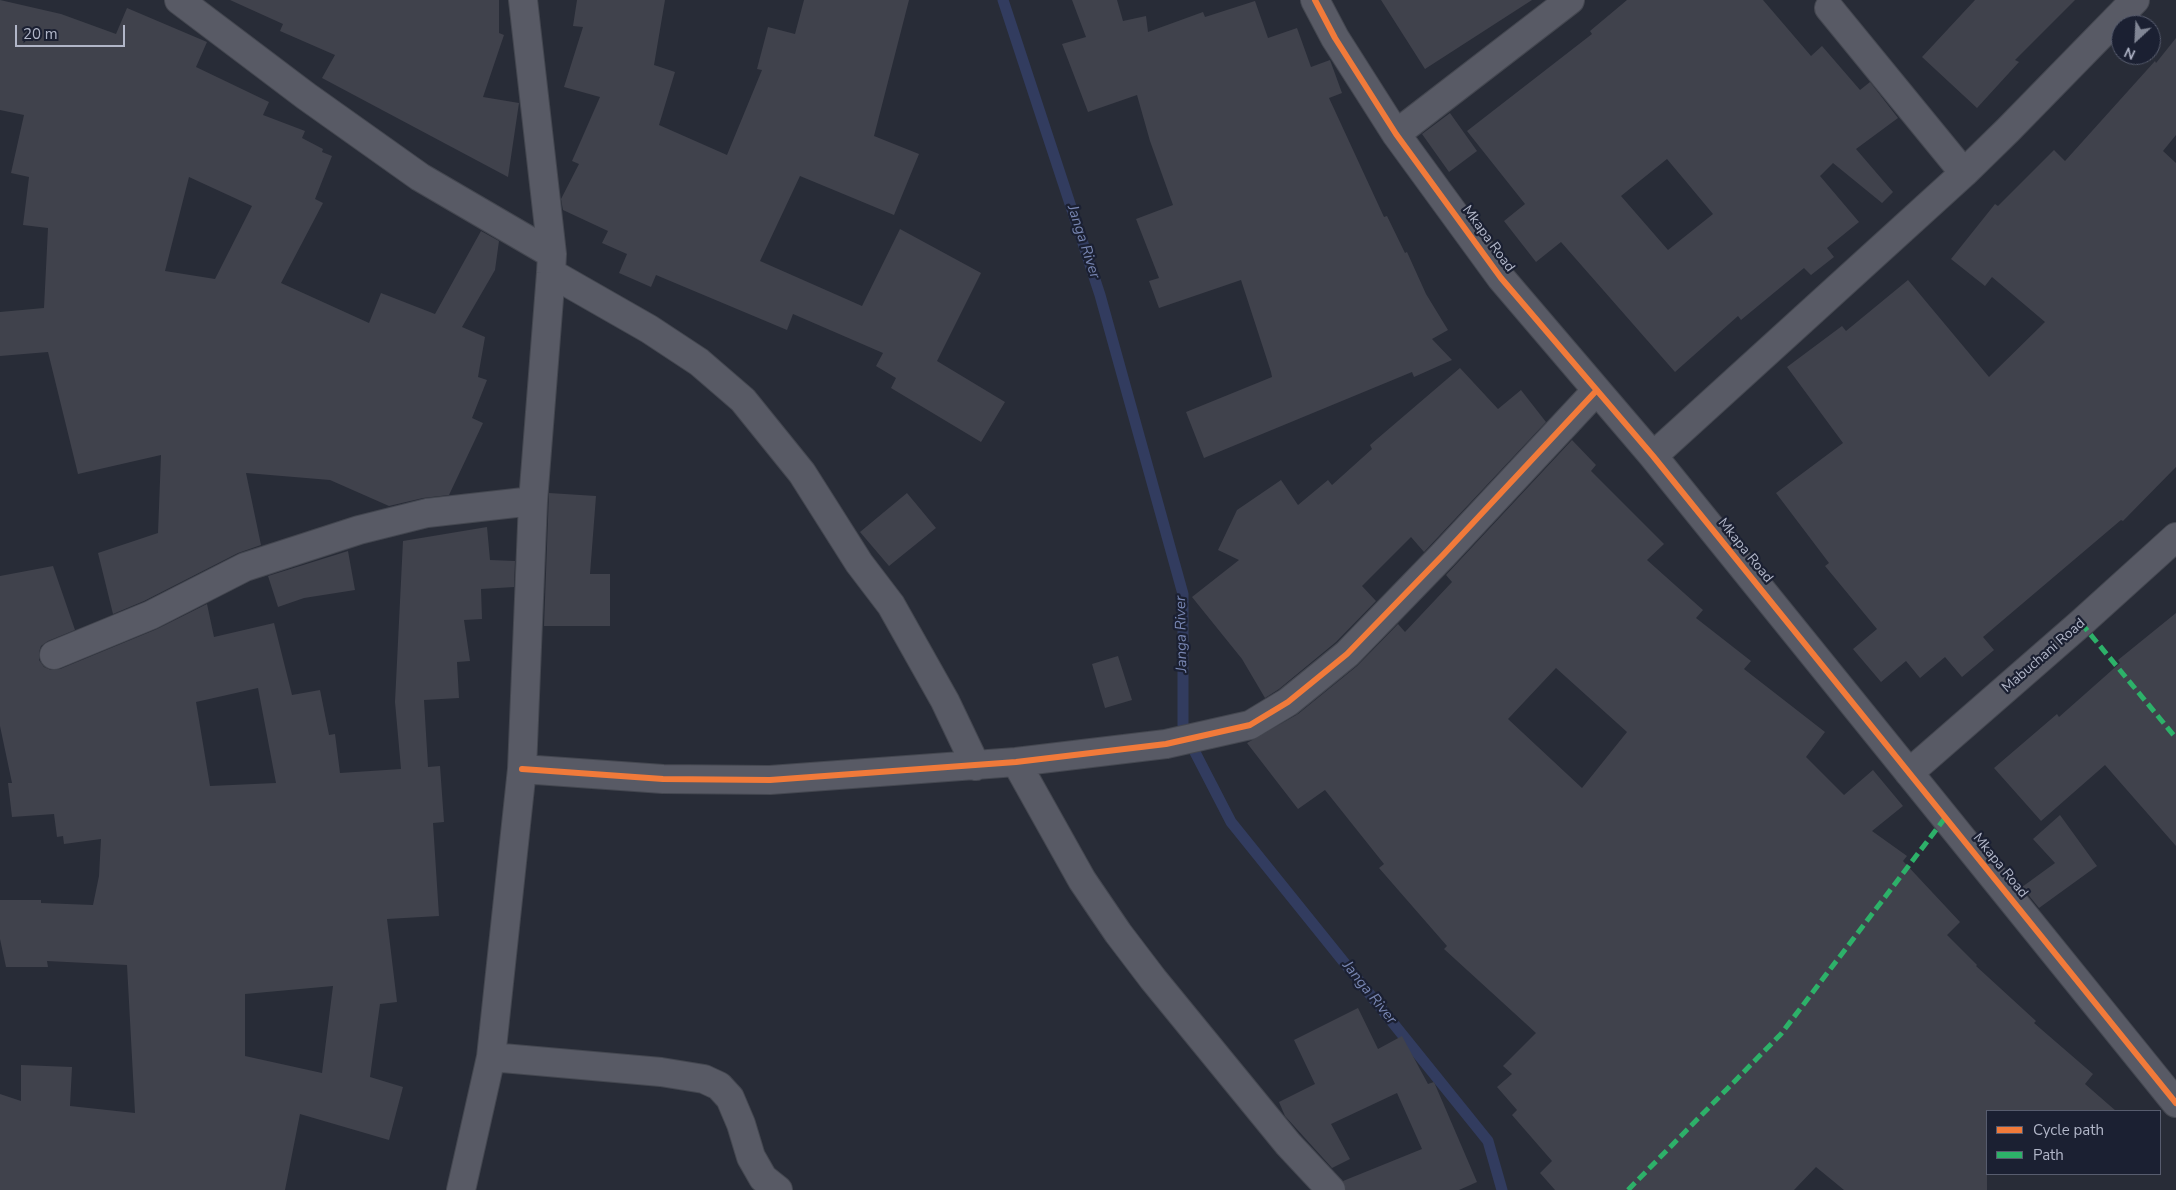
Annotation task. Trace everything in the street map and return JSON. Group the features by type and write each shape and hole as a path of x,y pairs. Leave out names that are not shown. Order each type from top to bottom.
{"street":[{"path":"179,0 306,96 420,177 699,362 743,400 802,473 859,563 891,605 945,701 976,766"},
{"path":"460,1190 491,1057 522,769 533,501 552,264 524,0"},
{"name":"Mkapa Road","path":"1314,0 1334,38 1396,134 1501,278 1653,456 2176,1103"},
{"path":"1396,134 1570,0"},
{"path":"1653,456 1964,173 2135,0"},
{"path":"1826,3 1964,173"},
{"path":"522,769 663,779 770,780 1016,762 1166,744 1250,725 1288,702 1347,654 1443,555 1596,391"},
{"path":"54,655 151,615 245,567 359,530 396,519 427,513 533,501"},
{"name":"Mabuchani Road","path":"1909,773 2081,623 2176,537"},
{"path":"1016,762 1082,880 1118,933 1153,979 1270,1122 1331,1190"},
{"path":"491,1057 661,1072 712,1082 719,1086 730,1098 741,1124 751,1157 764,1178 778,1190"}],"building":[{"path":"0,0 61,14 116,34 127,8 207,42 196,67 269,102 263,115 305,131 302,138 323,149 322,152 332,156 315,199 323,203 281,283 369,323 381,293 435,314 481,231 499,241 495,270 462,327 485,337 478,377 487,380 472,418 483,423 449,495 423,498 389,506 330,480 246,473 261,545 238,553 144,601 113,614 98,553 158,533 161,455 78,474 48,352 0,356 0,312 44,308 48,228 23,225 29,177 11,173 24,115 0,110","holes":["189,177 252,206 215,279 165,271"]},
{"path":"230,0 499,0 499,33 504,35 483,97 519,103 508,177 322,78 335,55 280,31 283,24"},
{"path":"577,0 665,0 654,65 675,72 659,125 727,155 762,70 757,69 768,27 795,34 804,0 909,0 874,136 919,154 894,215 800,176 760,261 862,306 900,229 981,273 937,361 1005,402 981,442 891,388 896,378 876,366 883,353 793,314 787,330 656,275 651,287 619,273 627,254 602,243 608,231 563,210 561,199 579,164 572,161 600,97 564,87 583,27 573,26"},
{"path":"1072,0 1117,0 1123,21 1146,16 1148,32 1203,12 1205,17 1255,1 1268,38 1297,28 1311,67 1330,60 1342,93 1329,98 1384,217 1387,216 1405,253 1407,252 1426,294 1448,330 1432,339 1452,360 1414,377 1412,372 1204,458 1186,412 1272,377 1271,372 1241,280 1159,308 1149,281 1159,278 1136,219 1173,205 1150,141 1137,95 1088,112 1062,44 1086,37"},
{"path":"1381,0 1532,0 1425,69"},
{"path":"1627,0 1763,0 1811,56 1822,46 1860,90 1870,82 1898,118 1856,149 1893,192 1882,203 1833,163 1820,176 1859,222 1827,248 1834,257 1811,275 1804,268 1741,320 1738,316 1675,372 1561,242 1536,262 1504,221 1525,204 1467,131 1592,34 1590,31","holes":["1667,159 1713,214 1668,250 1621,196"]},
{"path":"1975,0 2075,0 2015,60 2019,62 1977,108 1922,57"},
{"path":"2176,38 2176,135 2163,151 2176,163 2176,467 2123,521 2121,520 1983,637 1994,650 1962,677 1945,657 1920,678 1906,661 1881,682 1853,649 1877,629 1825,566 1829,563 1776,493 1843,443 1787,367 1842,326 1846,331 1908,280 1989,377 2045,322 1992,277 1985,286 1951,259 1995,204 1998,206 2054,150 2065,161 2151,65 2161,65 2161,57"},
{"path":"1450,113 1477,151 1449,172 1422,134"},
{"path":"1460,368 1498,409 1521,390 1546,422 1424,552 1411,537 1362,586 1376,601 1336,642 1279,689 1265,698 1242,659 1192,597 1239,560 1218,550 1237,510 1281,480 1298,505 1328,480 1332,485 1372,449 1370,445"},
{"path":"1572,440 1596,465 1591,471 1664,544 1647,560 1703,610 1696,618 1751,661 1744,669 1825,732 1806,757 1844,795 1873,770 1903,806 1872,831 1907,856 1903,861 1960,922 1947,935 1976,966 2036,1021 2034,1023 2093,1074 2085,1084 2115,1110 1986,1110 1987,1190 1844,1190 1816,1167 1794,1190 1555,1190 1540,1173 1552,1161 1512,1115 1517,1110 1497,1087 1512,1074 1503,1066 1536,1033 1444,949 1447,946 1379,868 1384,864 1325,790 1298,809 1247,743 1298,714 1357,666 1398,624 1405,632 1452,582 1446,575","holes":["1556,668 1627,732 1582,788 1508,719"]},
{"path":"549,493 596,496 590,574 610,574 610,626 544,626"},
{"path":"907,493 936,528 889,566 860,532"},
{"path":"487,527 490,560 515,561 514,587 481,589 482,619 464,620 470,661 457,662 459,698 424,700 428,767 440,766 444,822 433,823 439,916 387,919 397,1002 380,1004 370,1077 403,1087 389,1140 300,1114 285,1190 0,1190 0,1094 21,1101 21,1065 72,1067 70,1106 135,1113 127,965 47,961 48,967 6,967 0,939 0,900 41,900 41,903 93,905 99,876 101,839 64,844 63,836 57,837 54,814 12,817 8,783 12,783 0,726 0,576 53,566 75,630 48,641 41,646 39,660 44,667 51,670 60,669 157,629 207,604 214,637 274,623 292,695 320,690 329,735 335,734 340,773 401,769 395,702 403,541","holes":["258,688 276,783 210,786 196,702","333,986 322,1073 245,1056 245,994"]},
{"path":"348,551 355,590 304,598 278,607 268,576"},
{"path":"2176,613 2176,846 2105,765 2041,821 1994,768 2057,714 2059,717 2120,663 2118,660"},
{"path":"1118,656 1132,700 1105,708 1092,664"},
{"path":"2060,815 2097,866 2039,908 2022,887 2055,863 2033,839"},
{"path":"1358,1008 1378,1049 1402,1036 1428,1084 1434,1082 1477,1182 1459,1190 1346,1190 1343,1181 1422,1149 1397,1093 1331,1124 1350,1159 1332,1168 1285,1116 1279,1102 1315,1084 1294,1040"}],"waterway":[{"name":"Janga River","path":"1003,0 1100,295 1183,594 1183,729 1231,822 1488,1141 1502,1190"}],"marked path":[{"path":"2081,623 2176,738"},
{"path":"1628,1190 1781,1034 1945,818"}],"cycle path":[{"path":"1315,0 1335,38 1396,134 1501,278 1653,456 2176,1103"},
{"path":"522,769 663,779 770,780 1016,762 1166,744 1250,725 1288,702 1347,654 1443,555 1596,391"}]}
